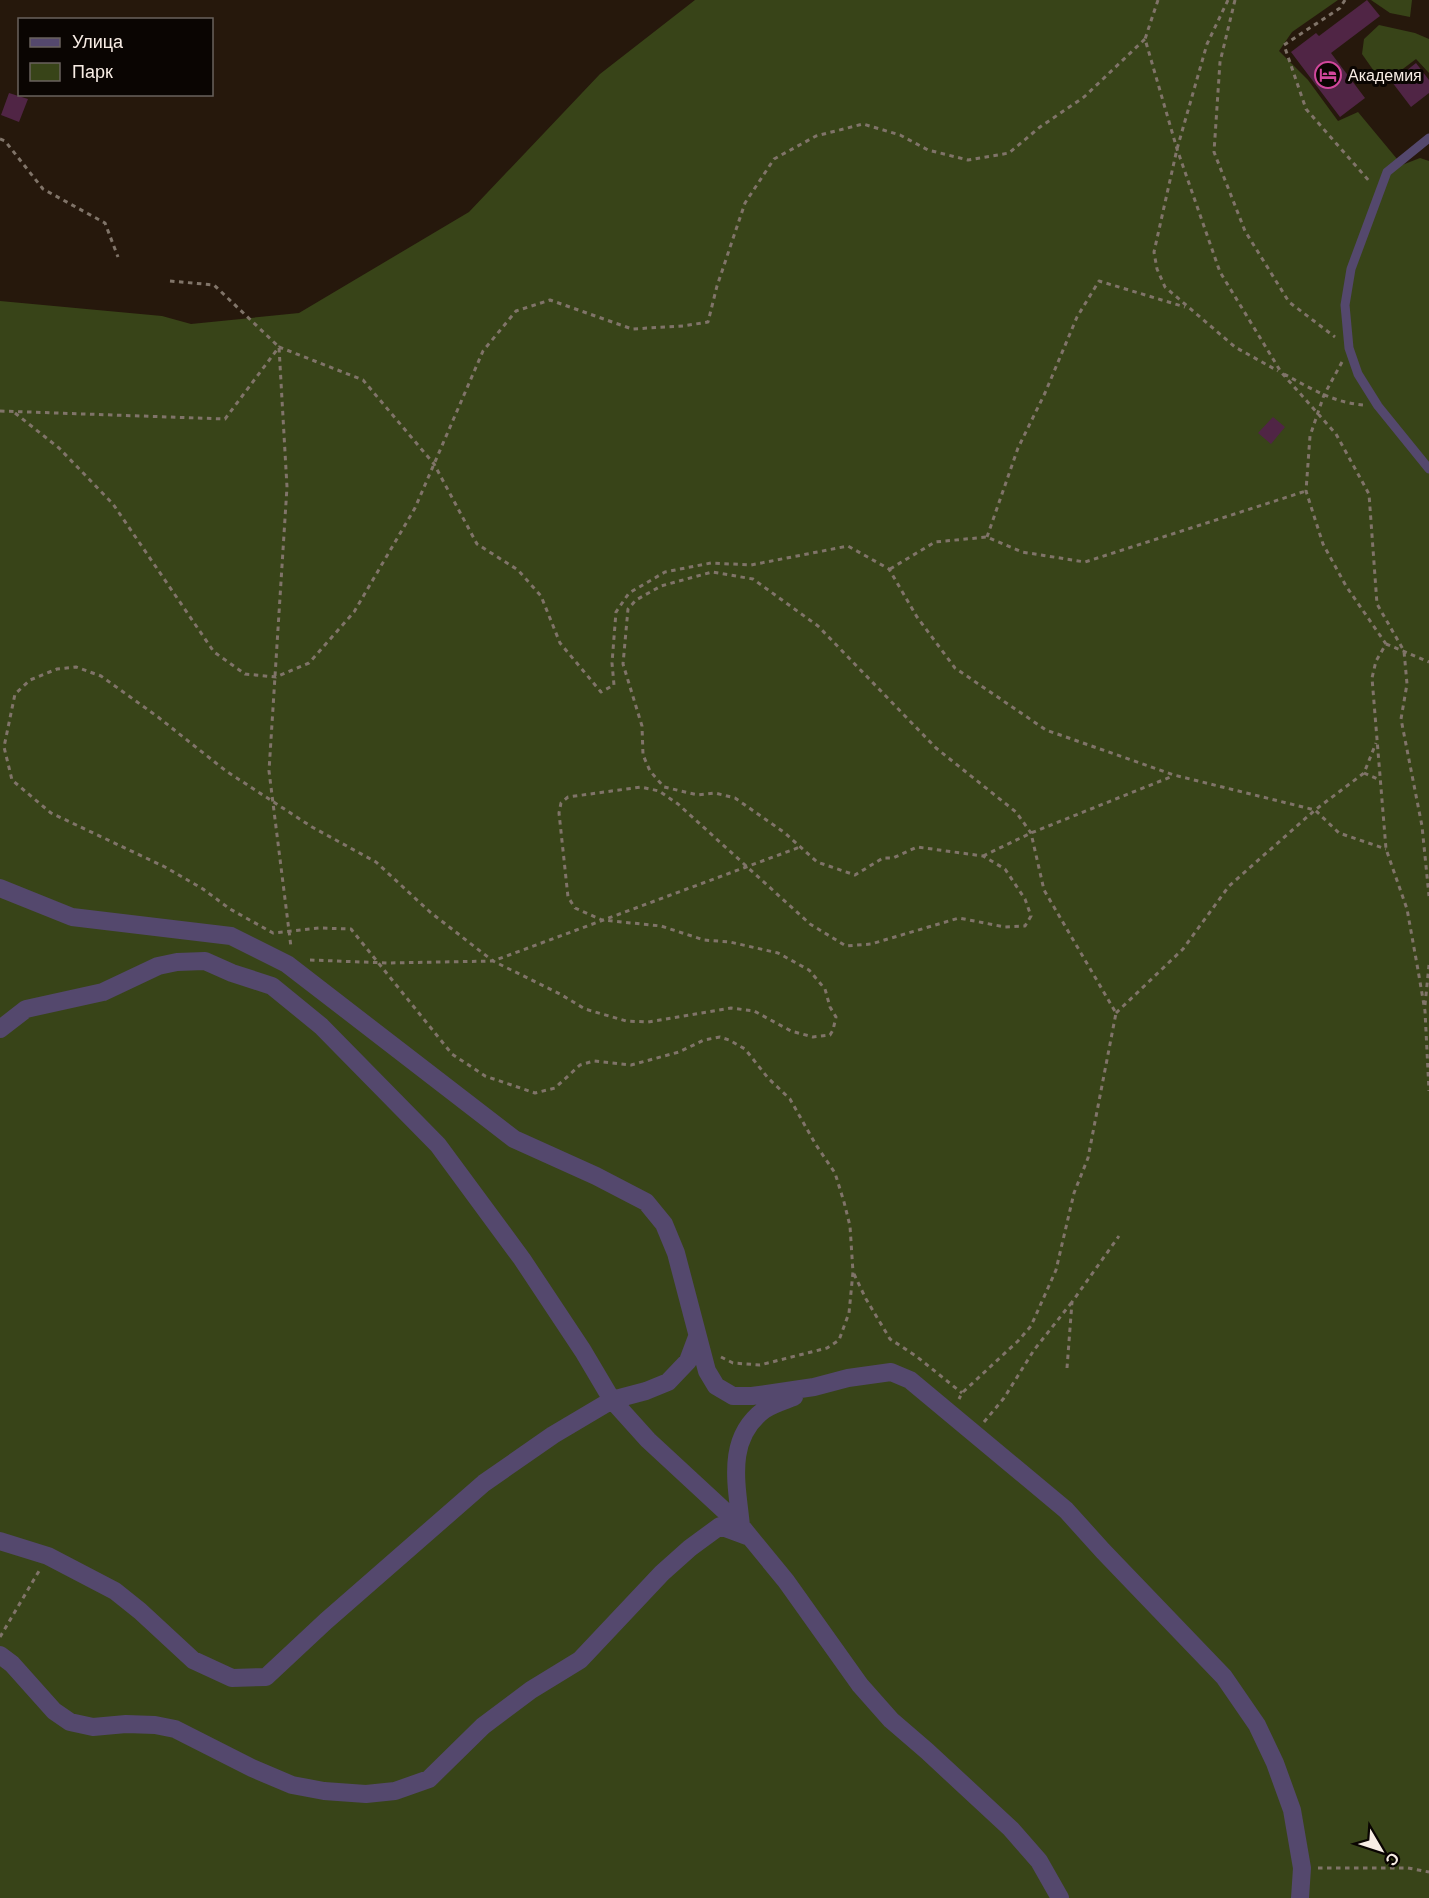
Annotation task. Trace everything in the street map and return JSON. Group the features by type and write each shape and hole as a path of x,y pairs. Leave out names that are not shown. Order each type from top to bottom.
{"street":[{"path":"0,888 72,917 231,936 289,958 514,1139 596,1176 646,1202 664,1224 676,1253 707,1371 716,1386 733,1396 752,1396 814,1387 848,1378 891,1372 910,1380 1066,1510 1224,1677 1257,1725 1275,1763 1292,1810 1302,1868 1300,1898"},
{"path":"0,1029 26,1009 103,992 158,966 177,962 205,961 232,973 272,986 321,1026 438,1145 522,1259 583,1351 612,1400 648,1440 744,1531 786,1581 860,1685 891,1720 1011,1829 1039,1861 1060,1898"},
{"path":"0,1541 48,1556 115,1591 193,1660 232,1678 266,1677 350,1599 399,1559 484,1483 552,1435 612,1400 646,1391 668,1382 688,1361 697,1337"},
{"path":"744,1531 735,1458 742,1438 751,1423 765,1410 814,1387"},
{"path":"0,1654 12,1664 54,1711 70,1722 93,1727 126,1724 155,1725 175,1730 292,1785 345,1793 366,1794 395,1791 429,1779 483,1726 531,1690 579,1660 662,1573 720,1526 744,1531"}],"lane":[{"path":"1429,138 1387,172 1351,269 1345,305 1349,348 1358,374 1378,406 1429,469"}],"path":[{"path":"14,412 59,448 113,504 214,652 245,674 276,677 309,663 354,612 415,508 483,351 516,312 550,300 632,329 683,326 708,321 717,286 746,203 774,159 816,136 863,124 900,135 928,150 968,160 1009,153 1040,127 1084,98 1145,39 1158,0"},
{"path":"1228,0 1207,44 1177,149 1154,252 1157,269 1165,287 1235,347 1324,395 1350,404 1378,406"},
{"path":"1235,0 1220,62 1214,152 1245,231 1289,302 1349,348 1324,395 1310,436 1306,491 1323,544 1346,586 1386,644 1429,662"},
{"path":"1345,0 1340,8 1284,45 1306,109 1379,193"},
{"path":"1145,39 1177,149 1220,272 1281,372 1336,434 1369,494 1377,604 1404,651 1407,684 1401,719 1422,825 1429,896"},
{"path":"0,139 5,141 43,189 105,223 118,257"},
{"path":"171,281 214,285 279,347 363,380 434,464 477,544 518,570 541,596 560,643 601,692 614,685 612,663 616,612 629,593 665,572 711,563 752,565 848,546 889,569 917,617 955,668 1046,730 1174,776 1315,810 1339,833 1386,849"},
{"path":"987,537 1018,448 1045,393 1077,317 1099,281 1187,307"},
{"path":"0,411 225,419 279,347"},
{"path":"279,347 287,487 269,771 289,931 289,958 310,961 493,961 801,847"},
{"path":"889,569 935,542 987,537 1022,552 1085,562 1306,491"},
{"path":"715,1354 733,1363 759,1365 827,1348 839,1340 849,1313 853,1272 850,1226 835,1173 790,1099 768,1078 745,1049 720,1037 704,1040 679,1052 631,1065 594,1061 580,1065 555,1088 535,1093 485,1076 452,1054 351,929 319,928 273,933 230,909 165,867 51,813 12,780 2,748 15,694 30,680 57,669 76,667 100,676 158,717 226,771 312,827 376,862 430,912 493,961 585,1009 626,1021 648,1022 731,1008 753,1011 791,1031 813,1037 830,1035 836,1017 825,989 809,970 778,953 730,942 704,940 661,926 602,920 575,908 568,897 559,813 561,803 568,797 641,787 659,791 678,804 810,924 846,946 871,944 959,918 1005,927 1025,926 1031,916 1025,898 1005,869 983,856 917,847 893,858 883,858 855,875 818,862 785,833 735,798 715,793 698,795 664,787 650,771 643,755 642,726 623,664 628,609 636,600 661,585 712,572 753,579 818,626 936,748 1016,812 1031,833 1044,890 1116,1013"},
{"path":"1386,644 1376,661 1372,678 1386,849 1407,909 1425,1011 1429,1091"},
{"path":"950,1413 962,1393 1031,1326 1056,1270 1074,1193 1088,1158 1116,1013 1183,949 1229,886 1315,810 1364,773 1377,741"},
{"path":"1364,773 1380,780"},
{"path":"983,856 1031,833 1174,776"},
{"path":"1425,1011 1429,965"},
{"path":"975,1433 1004,1398 1034,1350 1119,1236"},
{"path":"853,1272 890,1339 916,1356 962,1393"},
{"path":"1067,1368 1072,1302"},
{"path":"0,1636 48,1556"},
{"path":"1302,1868 1408,1868 1429,1872"}],"green space":[{"path":"695,0 1338,0 1292,32 1279,51 1308,80 1338,121 1358,112 1402,165 1420,158 1429,161 1429,1898 0,1898 0,301 162,316 191,324 299,313 469,212 600,74"},
{"path":"1371,0 1412,0 1410,17 1390,13"},
{"path":"1379,25 1415,33 1429,39 1429,73 1416,59 1383,84 1362,54 1364,39"}],"building":[{"name":"Академия","path":"1367,0 1380,16 1331,53 1365,98 1340,117 1291,52 1316,33 1319,36"},
{"path":"1416,63 1429,80 1429,93 1411,107 1392,82"},
{"path":"9,93 28,99 19,122 1,115"},
{"path":"1273,417 1285,427 1271,444 1258,433"}],"place":[{"name":"Академия","path":"1328,75"}]}
